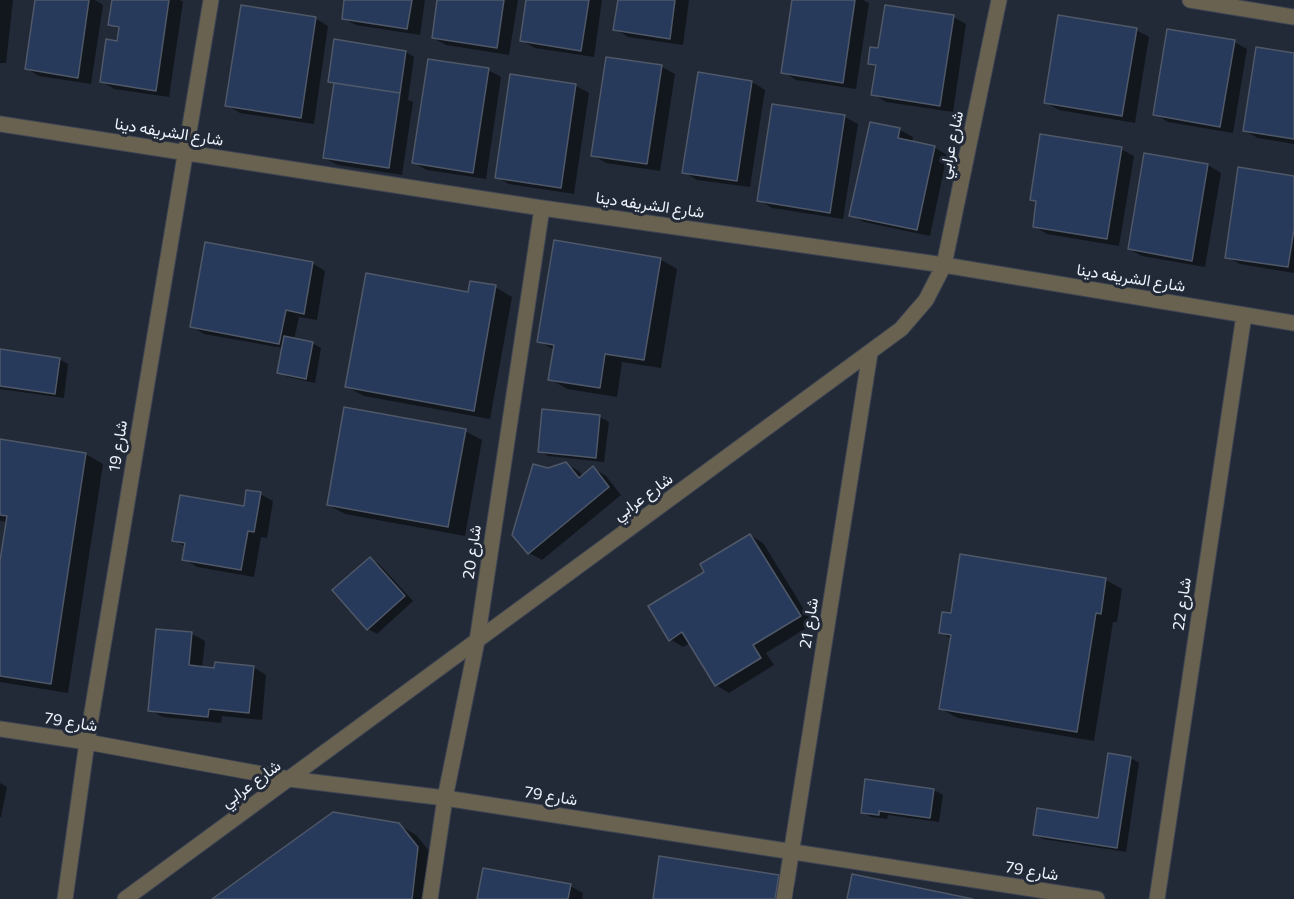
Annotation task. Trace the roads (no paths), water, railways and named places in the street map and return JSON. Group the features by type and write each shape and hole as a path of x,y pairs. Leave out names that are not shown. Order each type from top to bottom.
{"street":[{"name":"شارع 19","path":"65,899 87,742 211,0"},
{"name":"شارع عرابي","path":"125,899 901,329 926,300 944,265 999,0"},
{"path":"1190,0 1294,17"},
{"name":"شارع الشريفه دينا","path":"0,124 542,208 944,265 1294,323"},
{"name":"شارع 20","path":"430,899 445,798 477,641 542,208"},
{"name":"شارع 22","path":"1157,899 1244,315"},
{"name":"شارع 21","path":"784,899 870,353"},
{"name":"شارع 79","path":"0,729 87,742 289,779 445,798 1097,899"}]}
